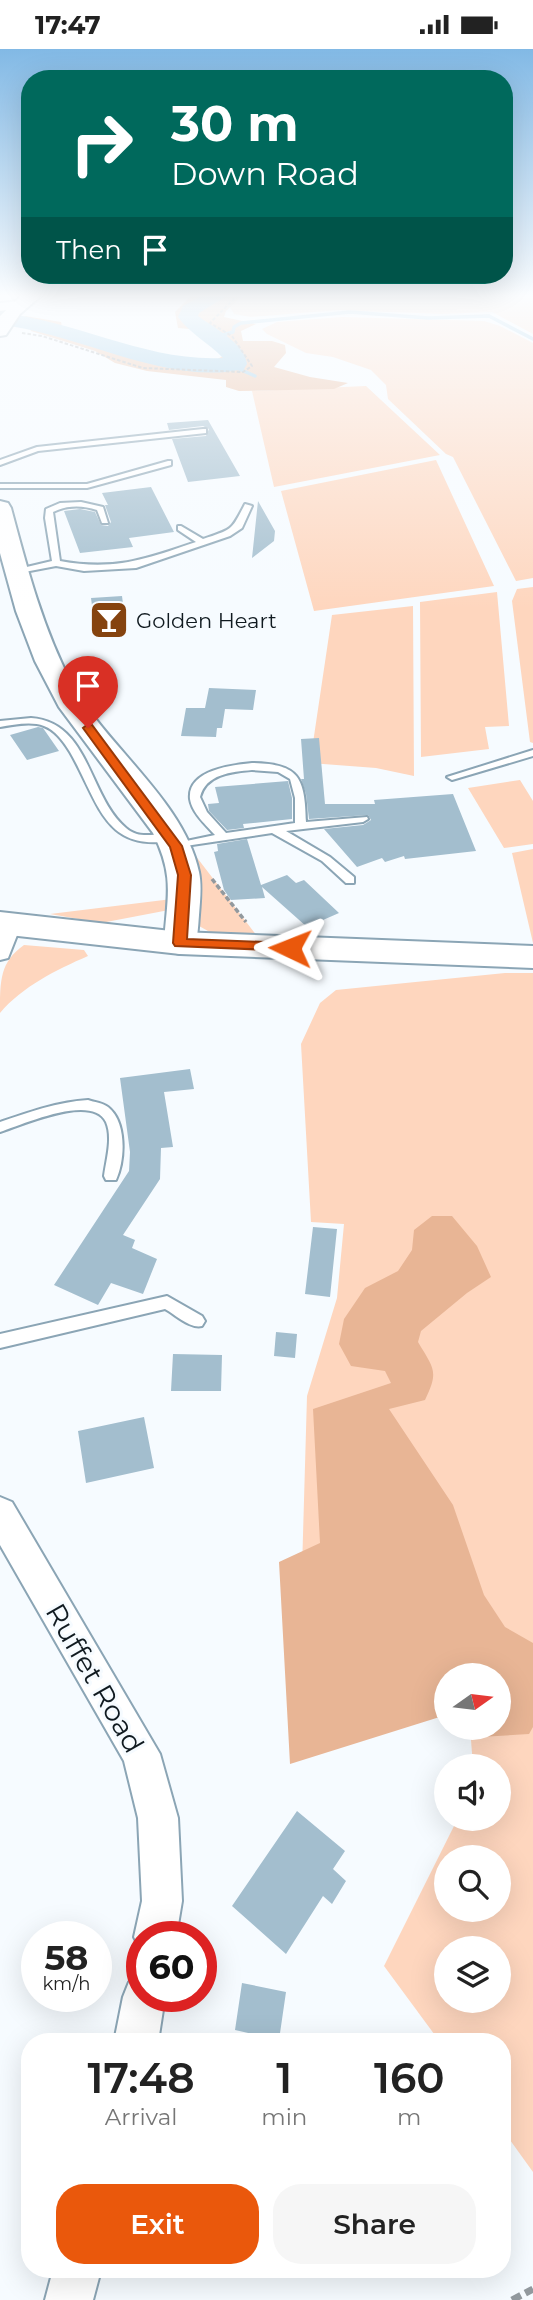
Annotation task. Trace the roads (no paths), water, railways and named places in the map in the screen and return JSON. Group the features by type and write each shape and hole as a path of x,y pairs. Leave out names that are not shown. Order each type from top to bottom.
{"street":[{"path":"1,519 41,646 61,685 73,707 174,842 184,875 180,943"},
{"path":"3,933 533,957"},
{"name":"Ruffet Road","path":"0,1513 141,1754 158,1818 162,1902 158,1921"},
{"path":"138,2033 141,2012"},
{"path":"69,2300 75,2278"}],"lane":[{"path":"0,463 37,449 203,431"},
{"path":"0,486 87,486 168,463"},
{"path":"56,563 57,545 50,530 49,511 62,506 89,505 100,509 105,520"},
{"path":"17,572 56,563 84,568 136,565 227,534 239,526 248,506"},
{"path":"181,528 202,543"},
{"path":"61,685 100,678"},
{"path":"0,723 38,722 59,731 110,815 131,838 174,842 363,819"},
{"path":"452,777 533,753"},
{"path":"223,837 206,817 195,798 197,787 203,778 230,769 280,769 291,774 296,782 301,826"},
{"path":"274,829 326,859 350,880"},
{"path":"0,1127 53,1109 89,1105 102,1108 111,1114 115,1126 115,1156 111,1176"},
{"path":"0,1341 167,1302 197,1321"}],"place":[{"name":"Golden Heart","path":"109,620"}]}
